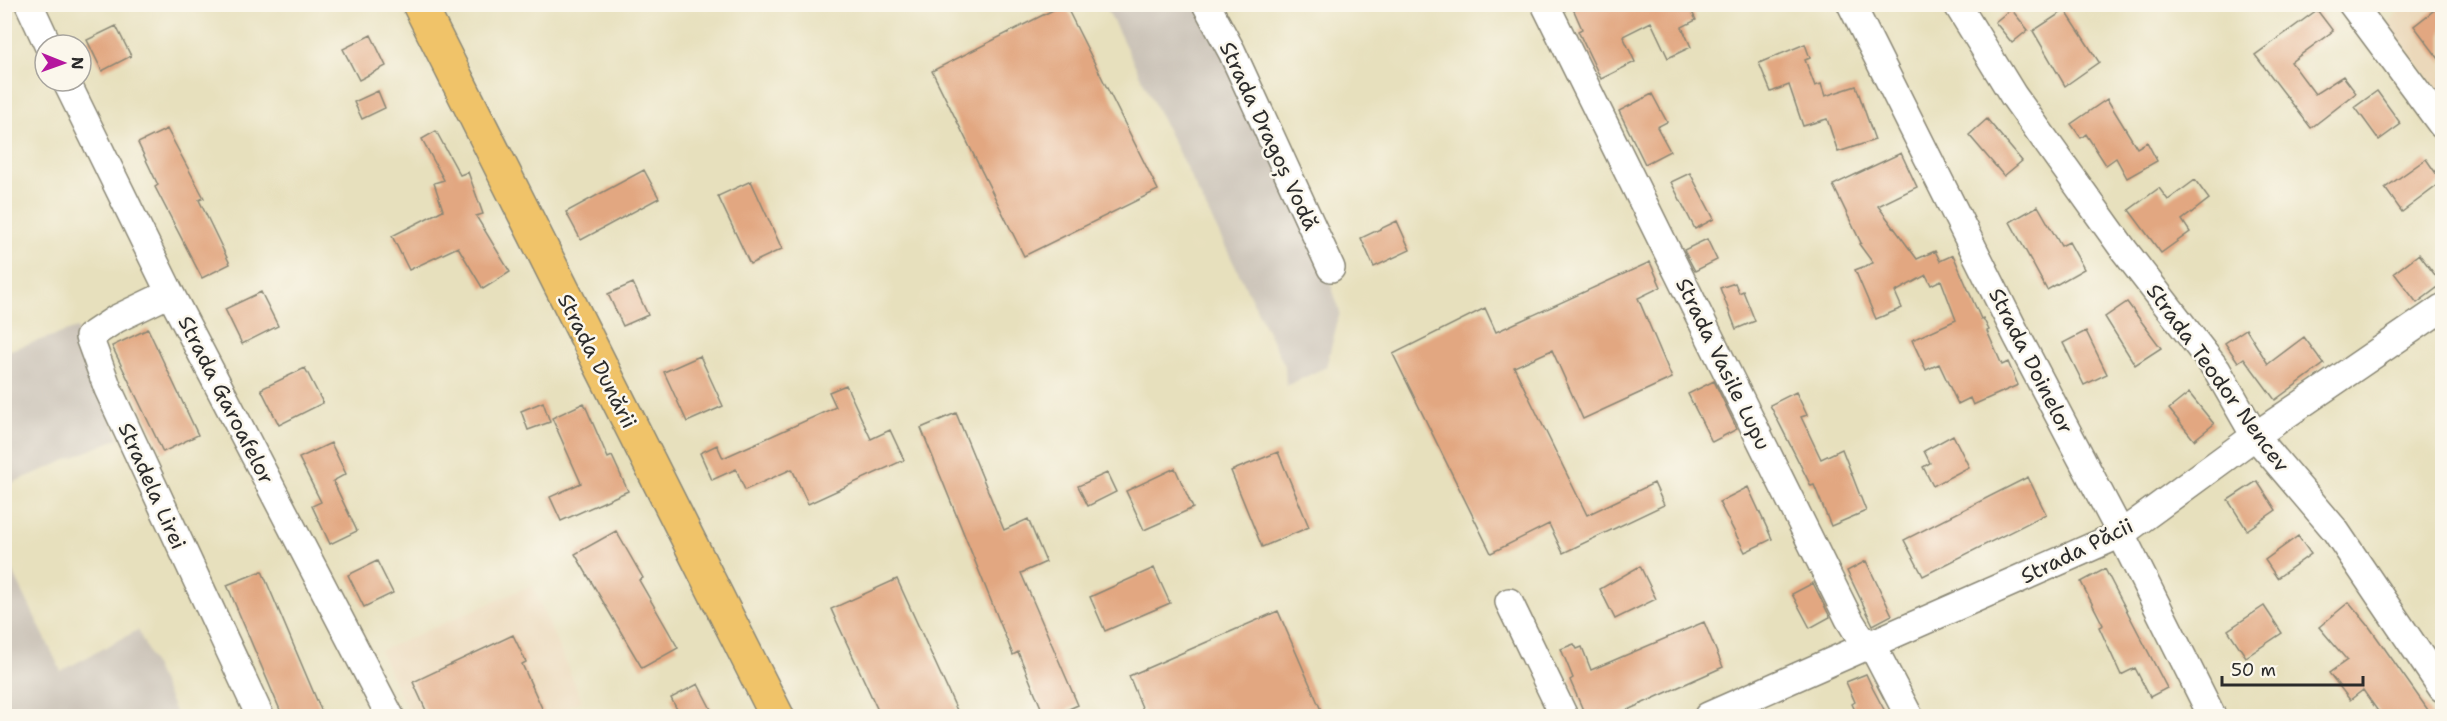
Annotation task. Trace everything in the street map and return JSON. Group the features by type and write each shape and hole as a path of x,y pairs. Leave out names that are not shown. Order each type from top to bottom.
{"main road":[{"name":"Strada Dunării","path":"419,4 777,717"}],"street":[{"path":"29,4 42,33"},
{"name":"Strada Dragoș Vodă","path":"1206,4 1232,52 1330,268"},
{"name":"Strada Vasile Lupu","path":"1545,4 1849,619 1860,637 1872,645 1909,717"},
{"name":"Strada Doinelor","path":"1851,4 2017,336 2121,534 2212,717"},
{"name":"Strada Teodor Nencev","path":"1958,4 2013,95 2124,250 2217,370 2255,436 2335,530 2442,688"},
{"path":"2352,4 2442,125"},
{"name":"Strada Garoafelor","path":"72,93 170,293 390,717"},
{"name":"Stradela Lirei","path":"170,293 116,319 89,337 108,389 260,717"},
{"name":"Strada Păcii","path":"1708,717 2121,534 2255,436 2442,308"},
{"path":"1509,602 1564,717"}],"shaded area":[{"path":"1105,5 1200,5 1326,269 1340,312 1326,367 1286,386 1285,366"},
{"path":"2403,5 2442,5 2442,96 2388,25"},
{"path":"77,328 119,438 5,486 4,352"},
{"path":"5,555 61,671 138,630 177,716 5,716"},
{"path":"532,585 582,701 568,706 570,716 410,716 380,651"}],"building":[{"path":"1065,4 1158,190 1024,256 932,71"},
{"path":"1571,4 1688,4 1696,20 1682,27 1691,47 1668,58 1651,22 1623,36 1635,62 1601,79 1578,31 1582,29"},
{"path":"2442,4 2442,63 2414,26"},
{"path":"2011,9 2028,30 2012,43 1995,22"},
{"path":"2065,10 2099,62 2065,86 2033,31"},
{"path":"2317,10 2333,31 2291,62 2315,94 2343,76 2356,93 2311,128 2255,55"},
{"path":"116,26 131,56 102,71 93,52 93,37"},
{"path":"371,35 386,66 359,80 343,49"},
{"path":"1805,44 1810,58 1805,60 1815,86 1821,84 1825,96 1856,86 1875,140 1838,152 1827,119 1803,126 1789,85 1771,92 1759,63"},
{"path":"378,91 385,108 362,119 354,102"},
{"path":"2377,91 2401,124 2379,140 2355,107"},
{"path":"1652,94 1667,122 1657,127 1670,151 1645,164 1619,111"},
{"path":"2107,99 2137,148 2147,142 2157,161 2127,178 2116,158 2106,165 2086,134 2081,138 2071,124"},
{"path":"1987,119 2022,161 2004,176 1969,135"},
{"path":"167,129 204,198 199,200 230,264 202,278 155,187 158,185 138,143"},
{"path":"436,131 460,175 468,172 483,214 476,216 510,272 483,289 458,247 409,270 392,236 443,210 434,183 444,180 422,139"},
{"path":"1901,153 1917,187 1878,206 1917,259 1935,251 1940,261 1953,255 1981,319 1983,318 1989,330 1987,331 2002,365 2008,362 2018,385 1973,405 1970,398 1958,404 1939,364 1926,370 1912,340 1956,320 1941,280 1931,285 1926,275 1895,292 1902,308 1876,319 1855,270 1873,263 1859,244 1861,243 1833,185"},
{"path":"2426,159 2442,182 2402,212 2385,188"},
{"path":"644,170 659,198 581,240 566,212"},
{"path":"1690,173 1714,219 1695,229 1671,182"},
{"path":"2195,180 2209,199 2182,220 2190,232 2161,253 2129,210 2159,188 2168,200"},
{"path":"751,181 782,249 750,264 718,196"},
{"path":"2038,206 2061,246 2069,242 2084,269 2047,290 2010,222"},
{"path":"1397,221 1410,250 1374,267 1361,238"},
{"path":"1707,239 1717,260 1695,271 1684,250"},
{"path":"2419,254 2442,284 2417,303 2394,273"},
{"path":"1650,262 1661,287 1638,298 1672,378 1583,419 1552,350 1514,367 1587,515 1654,483 1664,505 1563,553 1549,524 1491,553 1393,354 1485,308 1496,332"},
{"path":"633,283 648,315 623,326 608,294"},
{"path":"1735,283 1739,293 1743,291 1755,321 1736,329 1720,288"},
{"path":"261,292 278,326 242,344 225,309"},
{"path":"2127,302 2161,348 2135,365 2105,317"},
{"path":"148,329 198,435 163,452 112,346"},
{"path":"2246,329 2268,364 2304,337 2324,364 2275,400 2244,358 2238,362 2225,343"},
{"path":"2086,331 2107,374 2084,385 2063,343"},
{"path":"700,356 723,406 687,422 664,372"},
{"path":"305,368 323,403 279,425 261,389"},
{"path":"1714,381 1737,429 1712,442 1688,394"},
{"path":"846,385 871,439 890,430 904,460 808,504 792,469 745,490 736,469 712,480 700,453 717,445 723,458 836,407 829,392"},
{"path":"1796,392 1807,415 1801,417 1821,459 1842,449 1866,511 1831,526 1814,485 1811,486 1770,405"},
{"path":"2189,393 2214,424 2194,440 2169,409"},
{"path":"543,402 550,422 528,430 521,411"},
{"path":"584,403 608,458 612,456 628,491 561,521 550,497 581,483 552,418"},
{"path":"956,413 1004,530 1028,519 1046,562 1021,573 1078,705 1051,717 1045,717 1018,652 1013,655 921,428"},
{"path":"1953,435 1969,467 1933,486 1923,467 1930,463 1924,451"},
{"path":"331,443 346,474 333,481 357,531 330,544 312,506 321,502 299,458"},
{"path":"1278,452 1309,527 1262,547 1231,471"},
{"path":"1175,468 1193,508 1144,530 1126,491"},
{"path":"1107,473 1116,492 1088,506 1078,486"},
{"path":"2028,477 2046,514 1923,576 1904,540"},
{"path":"2257,481 2276,510 2247,530 2228,500"},
{"path":"1748,487 1772,539 1745,552 1719,502"},
{"path":"616,531 643,578 639,580 678,648 642,668 575,554"},
{"path":"2298,536 2311,554 2277,578 2265,560"},
{"path":"377,561 393,593 364,607 348,575"},
{"path":"1866,561 1892,615 1873,625 1847,571"},
{"path":"1640,566 1656,599 1615,619 1600,589"},
{"path":"1154,568 1170,603 1105,631 1090,597"},
{"path":"2105,569 2167,688 2150,697 2135,668 2121,675 2099,627 2103,625 2081,582"},
{"path":"262,571 324,717 283,717 227,585"},
{"path":"897,579 960,717 881,717 831,609"},
{"path":"1813,583 1830,617 1810,628 1792,594"},
{"path":"2349,602 2433,717 2382,717 2363,690 2350,700 2329,673 2347,660 2319,627"},
{"path":"2264,606 2282,633 2246,657 2228,630"},
{"path":"1278,611 1324,717 1146,717 1129,676"},
{"path":"1704,622 1723,667 1612,717 1586,717 1570,680 1573,678 1561,649 1574,644 1577,649 1582,647 1591,670"},
{"path":"513,635 526,662 522,664 546,717 429,717 413,682"},
{"path":"1866,674 1888,717 1858,717 1852,704 1855,702 1846,682"},
{"path":"698,684 715,717 681,717 671,698"}]}
